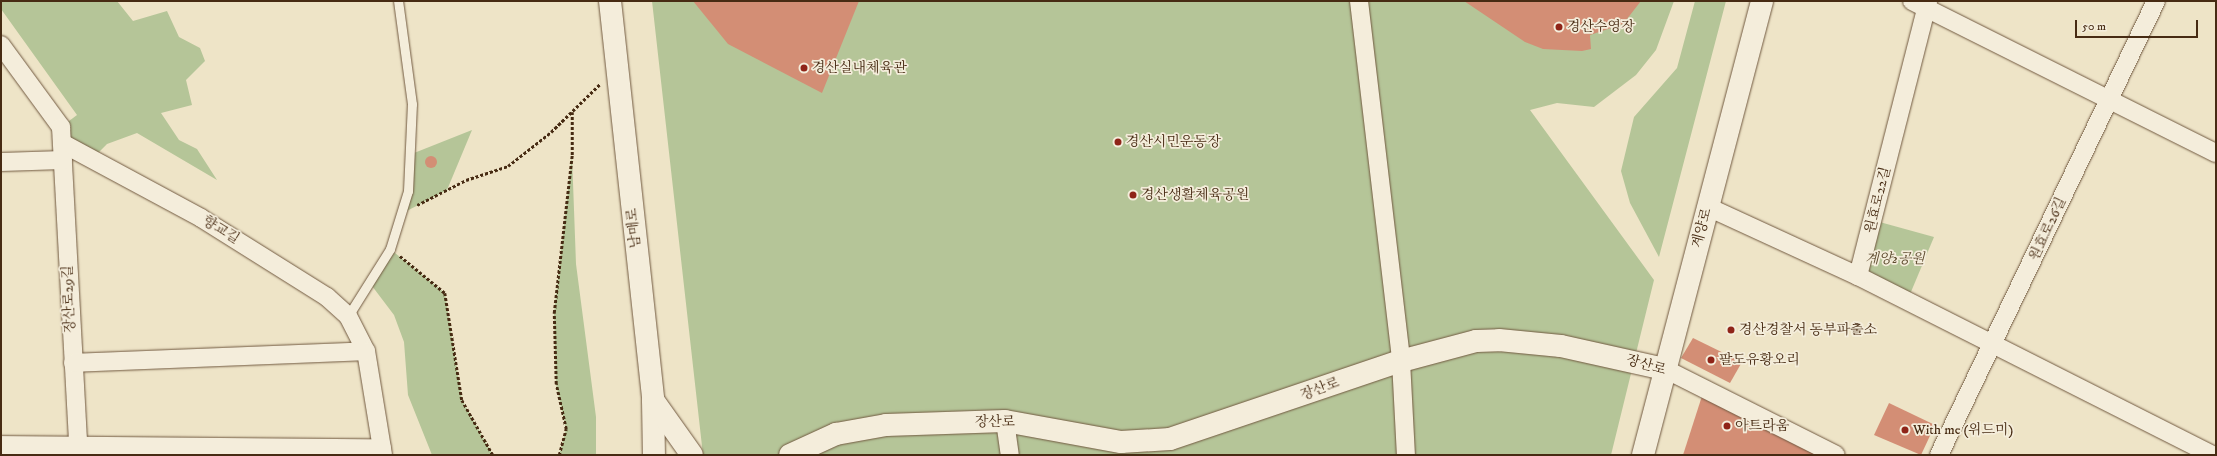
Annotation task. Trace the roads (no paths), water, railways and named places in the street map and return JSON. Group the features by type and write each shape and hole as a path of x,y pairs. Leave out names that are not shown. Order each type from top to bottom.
{"street":[{"name":"남매로","path":"610,1 653,400 654,455"},
{"path":"1359,1 1401,361 1406,455"},
{"name":"계양로","path":"1643,455 1762,1"},
{"name":"원효로26길","path":"1939,455 1993,346 2156,1"},
{"path":"1922,3 2216,153"},
{"name":"원효로22길","path":"1858,276 1922,3"},
{"path":"1,45 61,127 62,152 1,162"},
{"name":"향교길","path":"62,152 201,218 327,297 348,316 366,351 383,451"},
{"name":"장산로29길","path":"62,152 78,450"},
{"path":"1708,207 1858,276 1993,346 2212,455"},
{"name":"장산로","path":"790,455 836,434 864,427 1005,421 1121,442 1170,439 1401,361 1448,347 1499,340 1589,350 1665,369 1836,455"},
{"path":"73,363 366,351"},
{"path":"653,400 692,455"},
{"path":"1005,421 1010,455"},
{"path":"1,445 78,450 194,452 383,451"}],"lane":[{"path":"348,316 390,250 408,191 412,104 398,1"}],"place":[{"name":"경산수영장","path":"1559,27"},
{"name":"경산실내체육관","path":"804,68"},
{"name":"경산시민운동장","path":"1118,142"},
{"name":"경산생활체육공원","path":"1133,195"},
{"name":"경산경찰서 동부파출소","path":"1731,330"},
{"name":"팔도유황오리","path":"1711,360"},
{"name":"아트라움","path":"1727,426"},
{"name":"With me (위드미)","path":"1905,430"}],"park label":[{"name":"계양2공원","path":"1895,259"}]}
